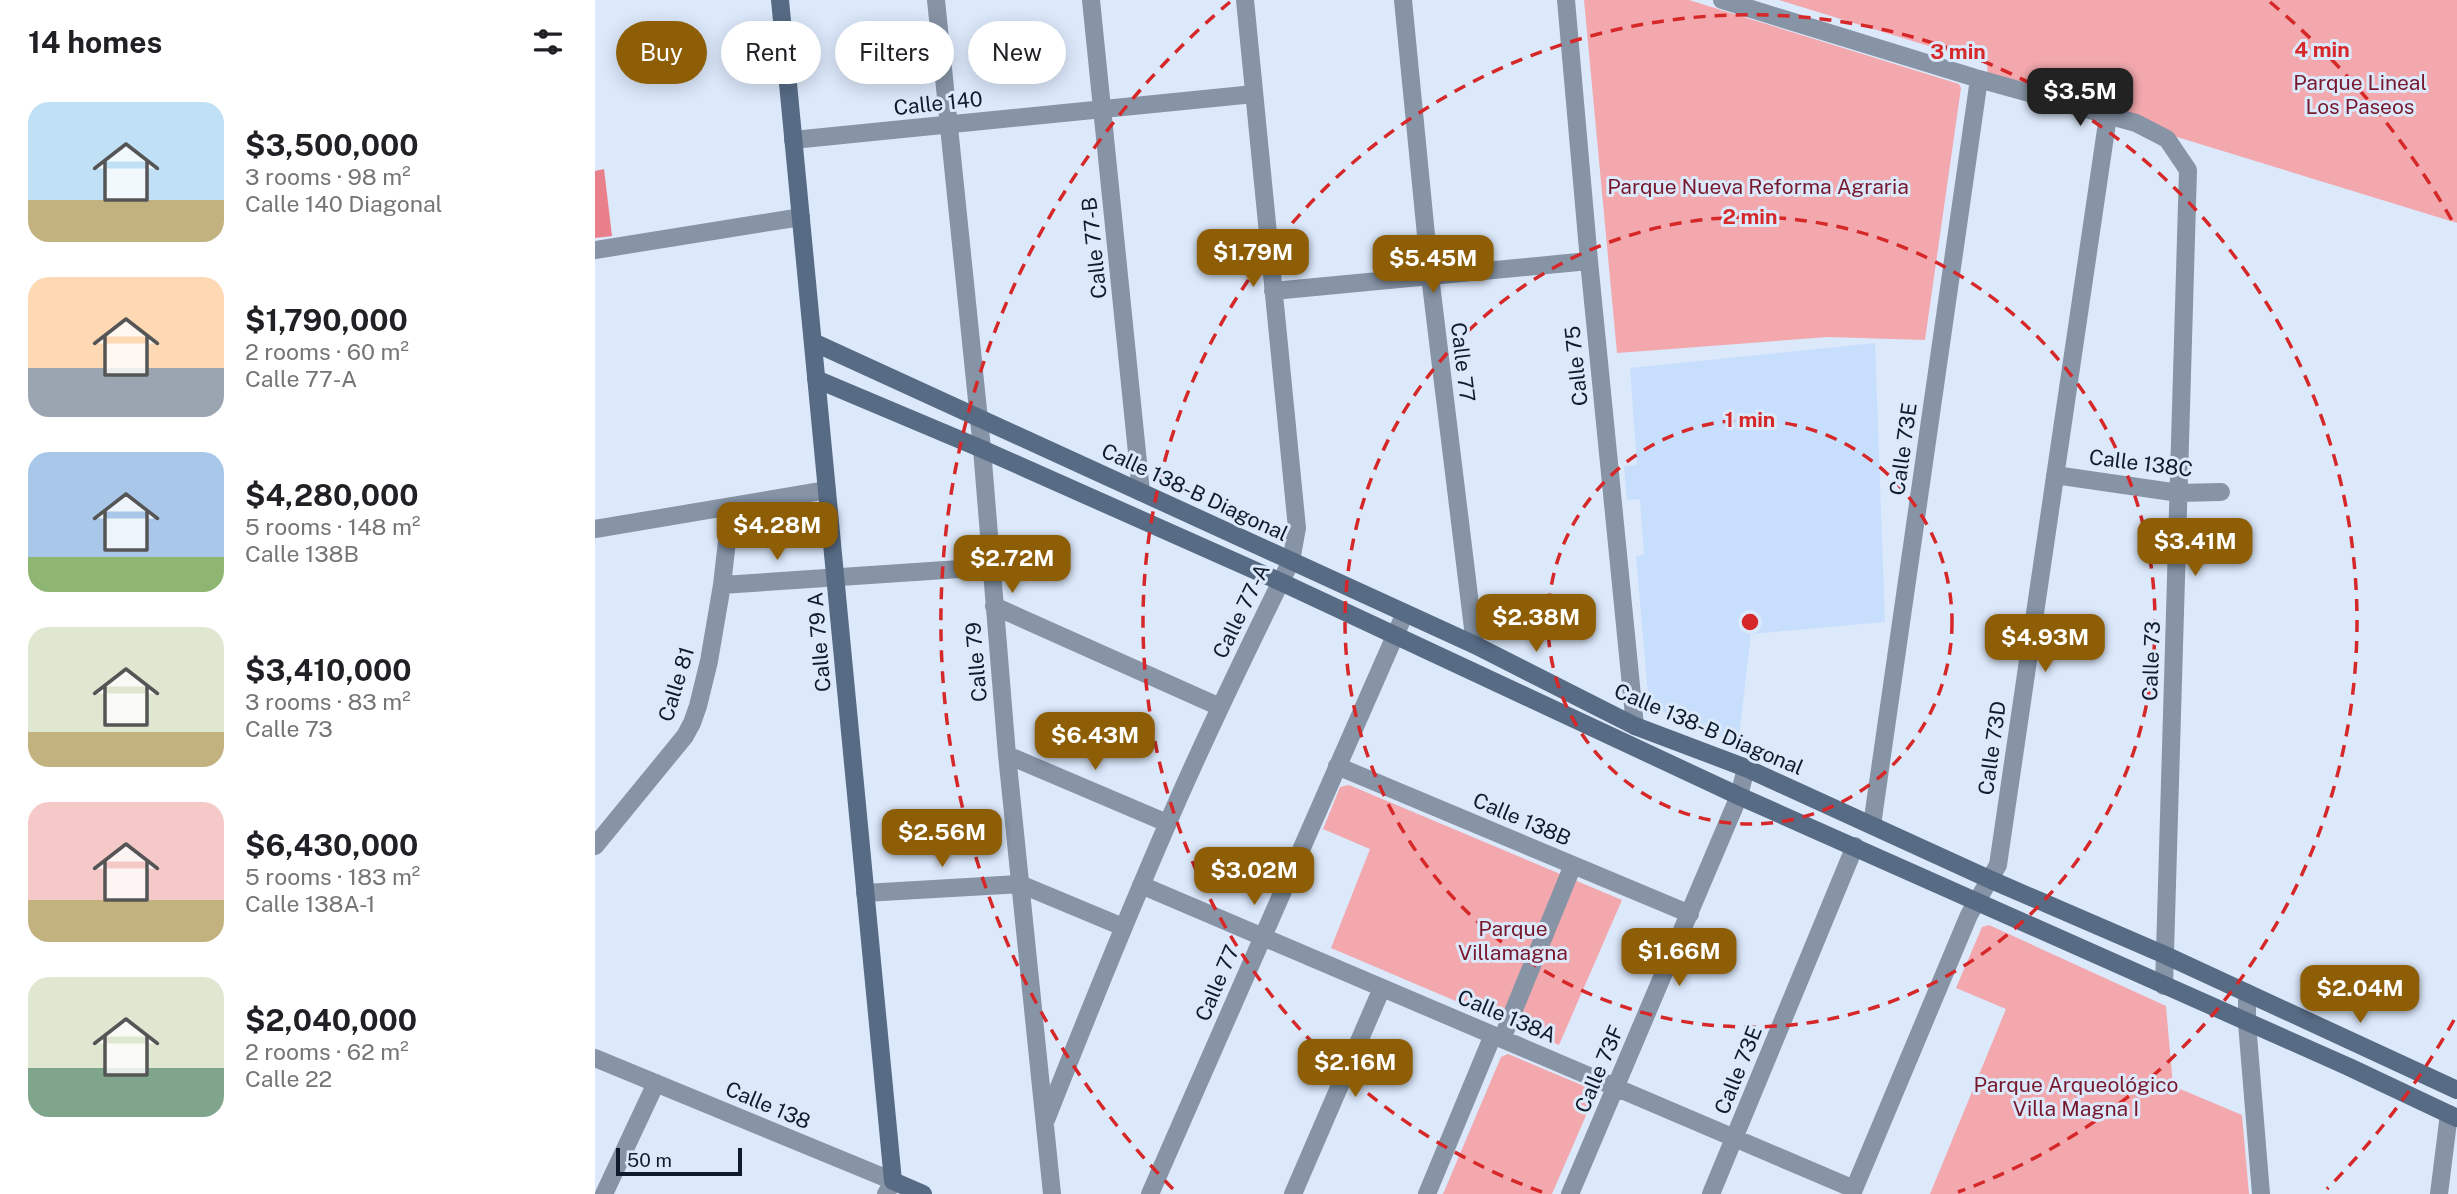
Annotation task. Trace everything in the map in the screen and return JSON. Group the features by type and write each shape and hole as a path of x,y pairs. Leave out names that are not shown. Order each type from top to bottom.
{"street":[{"name":"Calle 79 A","path":"780,0 865,893 889,1188"},
{"name":"Calle 79","path":"936,0 979,417 1007,755 1052,1194"},
{"name":"Calle 77-B","path":"1091,0 1141,492"},
{"name":"Calle 77-A","path":"1045,1123 1167,823 1291,561 1297,528 1245,0"},
{"name":"Calle 77","path":"1403,0 1430,276 1475,645"},
{"name":"Calle 75","path":"1566,0 1635,726"},
{"path":"1722,0 2108,116"},
{"name":"Calle 73E","path":"1872,825 1979,79"},
{"name":"Calle 140","path":"793,140 1254,94"},
{"name":"Calle 73","path":"2108,116 2136,122 2167,139 2188,170 2164,986"},
{"name":"Calle 73D","path":"1853,1192 1969,915 1998,865 2108,116"},
{"path":"595,250 801,217"},
{"path":"1273,291 1589,261"},
{"name":"Calle 138-B Diagonal","path":"813,342 1475,645 1635,726 1746,768 1989,879 2165,954 2457,1090"},
{"path":"816,379 982,449 1280,582 1739,796 2453,1116 2439,1194"},
{"name":"Calle 138C","path":"2055,475 2179,493 2221,492"},
{"path":"595,529 827,490"},
{"name":"Calle 81","path":"595,846 685,736 692,723 709,661 722,585 731,506"},
{"path":"722,585 990,567"},
{"path":"994,606 1220,707"},
{"name":"Calle 77","path":"1150,1194 1405,613"},
{"path":"1007,755 1167,823"},
{"name":"Calle 138B","path":"1337,765 1689,914"},
{"name":"Calle 73F","path":"1570,1194 1739,796 1746,768"},
{"name":"Calle 73E","path":"1711,1194 1855,846"},
{"path":"1427,1194 1573,865"},
{"path":"865,893 1020,884 1123,927"},
{"name":"Calle 138A","path":"1141,885 1735,1138 1853,1192"},
{"path":"1293,1194 1382,988"},
{"path":"2247,993 2261,1194"},
{"name":"Calle 138","path":"595,1058 889,1188 923,1194"},
{"path":"604,1194 656,1083"}],"shaded area":[{"path":"604,169 612,236 595,238 595,171"},
{"path":"1875,343 1885,622 1751,634 1738,745 1649,706 1636,556 1644,555 1640,499 1627,500 1624,466 1637,465 1630,368"}],"green space":[{"name":"Parque Nueva Reforma Agraria","path":"1584,0 1689,0 1959,84 1961,88 1925,340 1828,337 1617,353"},
{"name":"Parque Lineal Los Paseos","path":"1779,0 2457,0 2457,223 1988,79 1987,64"},
{"name":"Parque Villamagna","path":"1349,785 1622,900 1559,1045 1331,948 1370,849 1323,829 1340,787"},
{"name":"Parque Arqueológico Villa Magna I","path":"1989,925 2166,1006 2173,1086 2242,1115 2249,1194 1930,1194 2006,1009 1956,988 1982,927"},
{"path":"1508,1054 1591,1089 1594,1097 1552,1194 1443,1194 1501,1057"}]}
